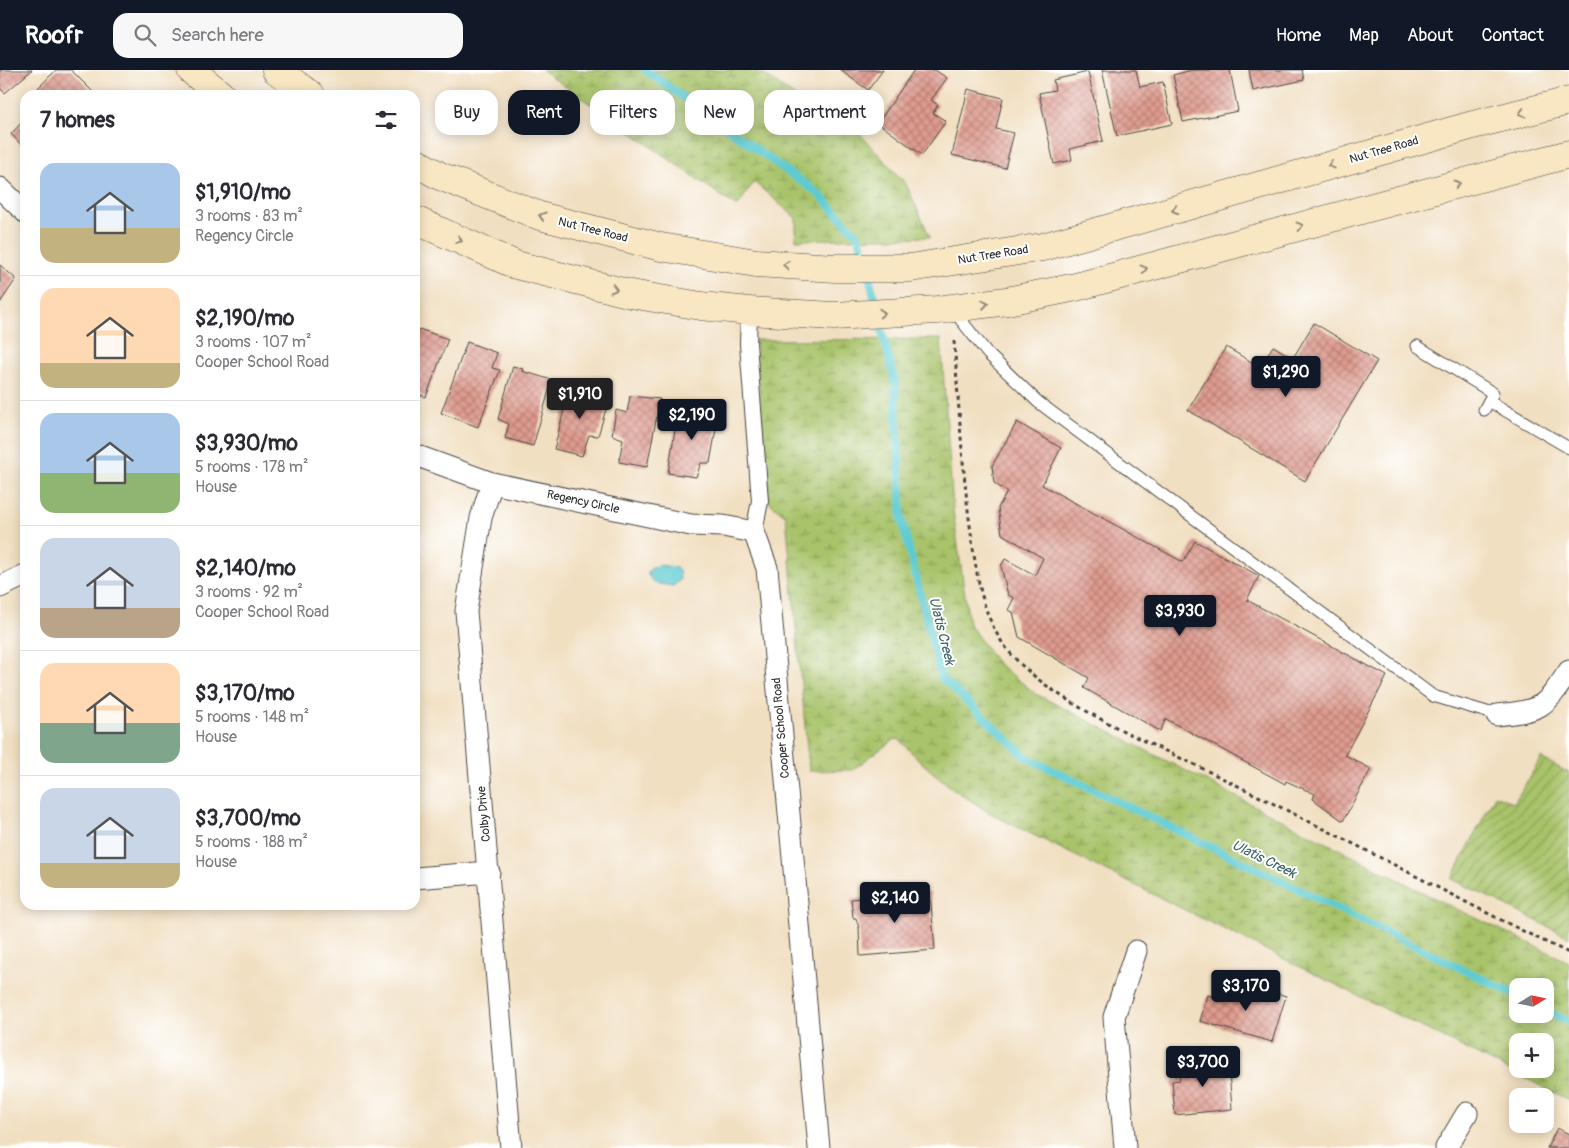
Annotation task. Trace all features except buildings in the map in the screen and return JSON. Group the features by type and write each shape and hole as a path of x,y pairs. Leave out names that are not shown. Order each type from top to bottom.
{"main road":[{"path":"191,70 215,90"},
{"path":"276,70 304,90"},
{"name":"Nut Tree Road","path":"420,165 440,176 540,216 661,247 756,263 835,268 910,268 1043,247 1473,125 1569,101"},
{"path":"420,222 516,265 631,294 701,306 834,316 944,309 1007,301 1076,287 1569,154"}],"street":[{"path":"0,188 20,207"},
{"path":"749,311 748,344 760,501 754,532"},
{"name":"Regency Circle","path":"420,457 492,483 691,526 723,526 754,532"},
{"name":"Colby Drive","path":"492,483 481,518 466,611 511,1148"},
{"name":"Cooper School Road","path":"754,532 767,568 818,1148"},
{"path":"0,587 20,577"},
{"path":"1498,714 1526,712 1548,702 1569,671"},
{"path":"420,878 489,872"},
{"path":"1125,1148 1114,1017 1136,951"},
{"path":"1446,1148 1467,1113"}],"lane":[{"path":"944,309 1038,402 1433,696 1498,714"},
{"path":"1417,346 1494,393 1486,405 1569,448"}],"path":[{"path":"944,309 974,560 988,616 1000,639 1012,654 1029,671 1073,703 1110,724 1235,784 1569,953"}],"green space":[{"path":"542,70 758,70 786,90 764,90 764,135 861,135 906,184 930,237 796,240 796,218 754,182 737,207 635,135 675,135 675,90 590,90 590,104 580,97 580,90 570,90"},
{"path":"941,339 953,510 969,624 996,662 1036,694 1444,903 1569,962 1569,1100 1554,1093 1554,1088 1545,1088 1525,1078 1554,1078 1554,1033 1509,1033 1509,1070 997,817 969,800 945,782 922,763 899,739 893,740 852,770 809,771 786,516 769,502 755,340"},
{"path":"1541,758 1569,773 1569,937 1452,879 1495,795 1514,803"}],"water":[{"path":"657,565 676,567 679,570 680,580 673,586 654,583 648,575 648,571"}],"waterway":[{"name":"Ulatis Creek","path":"645,70 819,194 859,237 877,308"},
{"name":"Ulatis Creek","path":"879,319 895,382 902,521 941,677 1026,757 1509,992"},
{"name":"Ulatis Creek","path":"1554,1014 1569,1022"}]}
